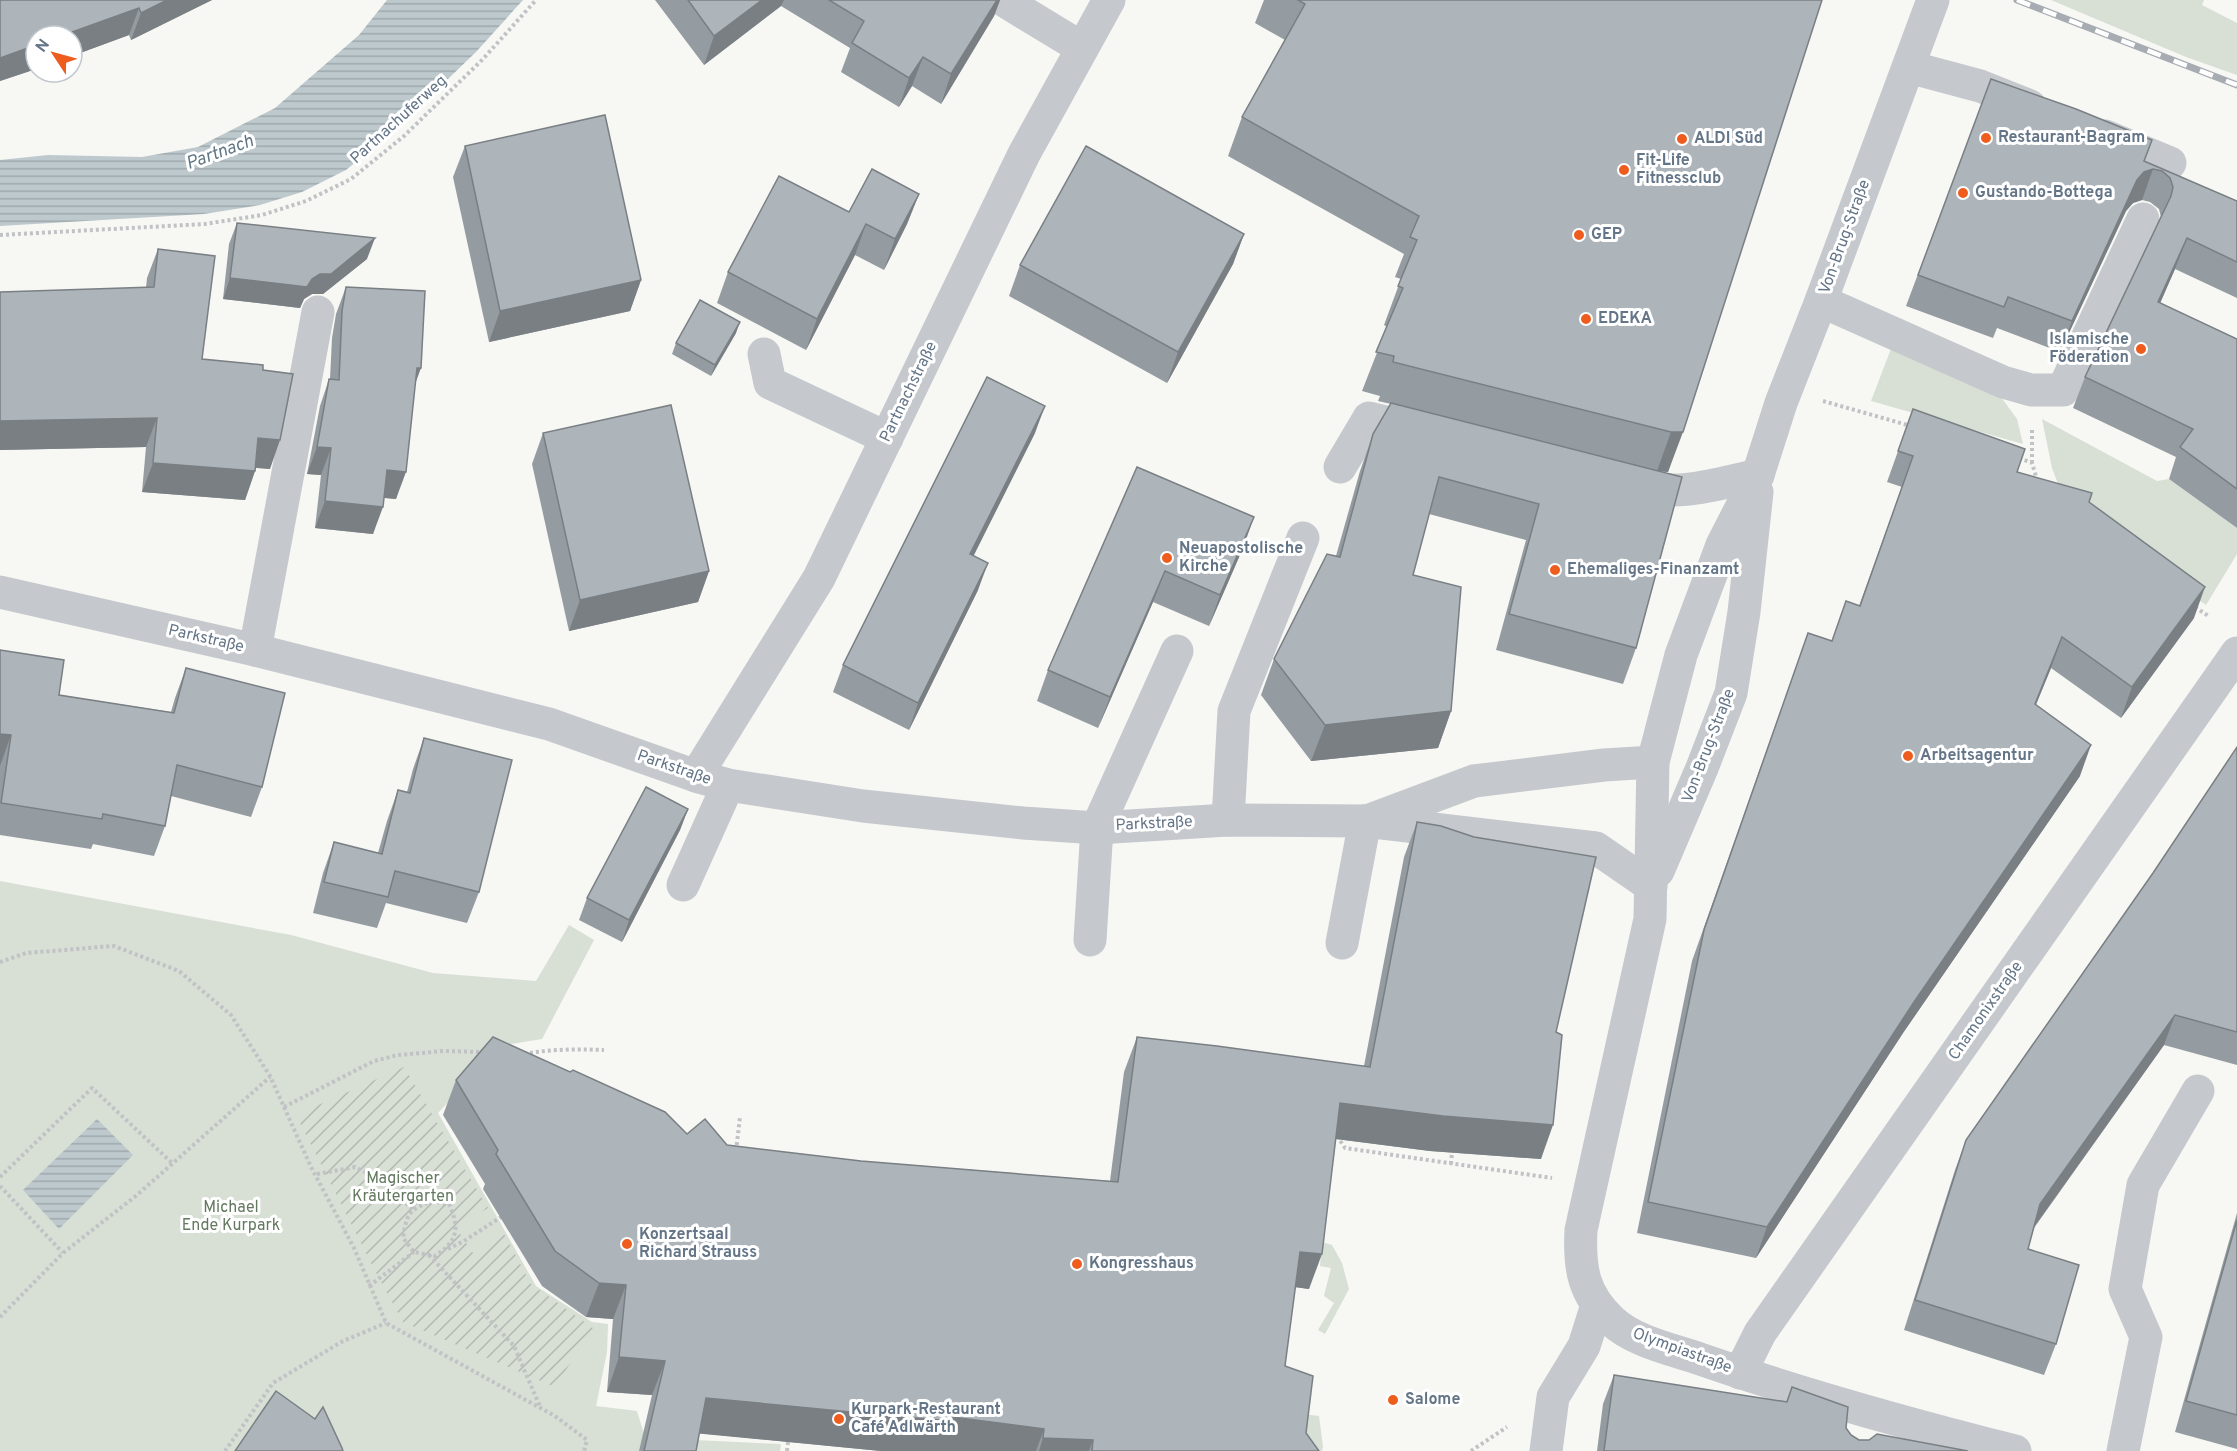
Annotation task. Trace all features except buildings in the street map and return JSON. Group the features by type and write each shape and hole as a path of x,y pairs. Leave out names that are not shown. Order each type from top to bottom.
{"street":[{"path":"1003,0 1082,48"},
{"name":"Partnachstraße","path":"696,776 819,578 1024,154 1109,0"},
{"name":"Von-Brug-Straße","path":"1651,886 1643,763 1722,545 1758,475 1785,392 1933,0"},
{"path":"1909,67 1980,86 2170,163"},
{"path":"1821,301 2003,382 2031,390 2063,390 2143,219"},
{"path":"255,650 318,312"},
{"path":"764,354 770,383 887,438"},
{"path":"1340,467 1369,417 1449,438"},
{"path":"1608,478 1654,490 1685,491 1758,475"},
{"name":"Von-Brug-Straße","path":"1651,886 1702,768 1731,693 1744,612 1758,475"},
{"path":"1228,820 1234,711 1303,538"},
{"name":"Parkstraße","path":"0,592 255,650 549,724 696,776 728,785 863,806 1023,823 1097,828 1228,820 1365,822 1596,848 1651,886"},
{"path":"1090,940 1097,828 1177,651"},
{"name":"Chamonixstraße","path":"1740,1373 1760,1334 2237,653"},
{"name":"Parkstraße","path":"1365,822 1474,781 1604,765 1643,763"},
{"path":"683,885 728,785"},
{"path":"1342,943 1365,822"},
{"name":"Olympiastraße","path":"1651,886 1650,919 1581,1230 1580,1259 1586,1283 1597,1305 1613,1322 1629,1333 1740,1373 1858,1426 2015,1451"},
{"path":"2123,1451 2146,1337 2125,1289 2143,1185 2198,1091"},
{"path":"1546,1451 1553,1397 1584,1346 1597,1305"}],"path":[{"name":"Partnachuferweg","path":"0,235 205,224 262,215 306,201 351,178 404,136 483,58 536,0"},
{"path":"1785,392 1922,429"},
{"path":"2009,455 2032,463 2040,488"},
{"path":"2190,604 2210,617"},
{"path":"0,962 26,953 114,946 179,971 231,1015 270,1077 311,1167 317,1174 354,1248 386,1323 555,1416 587,1440 584,1451"},
{"path":"517,1055 542,1050 604,1050"},
{"path":"284,1107 374,1061 398,1055 444,1051 490,1053"},
{"path":"0,1317 63,1253 137,1195 270,1077"},
{"path":"0,1177 92,1088 172,1163"},
{"path":"735,1156 740,1117"},
{"path":"1333,1129 1345,1148 1591,1184"},
{"path":"1430,1151 1430,1160"},
{"path":"1451,1164 1452,1152"},
{"path":"317,1174 355,1167 386,1183 413,1210"},
{"path":"0,1186 63,1253"},
{"path":"431,1201 449,1204 456,1220 455,1236 446,1249 435,1256 414,1252 403,1238 406,1218 413,1210 431,1201"},
{"path":"441,1252 464,1241 501,1217"},
{"path":"369,1286 414,1252"},
{"path":"429,1255 514,1346 541,1410"},
{"path":"225,1451 273,1383 343,1341 386,1323"},
{"path":"788,1442 788,1451"}],"green space":[{"path":"2051,0 2204,0 2202,5 2237,23 2237,75 2186,57"},
{"path":"1894,341 1995,389 2017,419 2023,444 1871,401"},
{"path":"2042,419 2157,481 2169,479 2237,528 2237,554 2206,605 2111,540 2060,489 2052,468"},
{"name":"Michael Ende Kurpark","path":"0,881 291,935 433,973 536,981 569,925 594,940 542,1039 493,1047 465,1084 438,1113 536,1286 592,1322 608,1324 607,1352 596,1406 637,1411 644,1434 694,1440 781,1444 780,1451 0,1451"},
{"name":"Magischer Kräutergarten","path":"404,1067 488,1208 456,1228 473,1253 503,1232 531,1284 593,1328 555,1387 403,1322 296,1115"},
{"path":"1322,1242 1332,1245 1342,1263 1349,1289 1325,1334 1318,1330 1334,1303 1324,1296 1331,1268 1320,1266"},
{"path":"1302,1414 1319,1416 1322,1451 1298,1451"}],"water":[{"name":"Partnach","path":"387,0 523,0 476,52 397,128 346,170 302,192 260,205 204,214 0,226 0,160 48,155 142,157 198,147 275,108 359,35"},
{"path":"97,1119 133,1155 59,1229 23,1190"}],"railway":[{"path":"2017,0 2237,85"}],"place":[{"name":"Restaurant-Bagram","path":"1986,138"},
{"name":"ALDI Süd","path":"1682,139"},
{"name":"Fit-Life Fitnessclub","path":"1624,170"},
{"name":"Gustando-Bottega","path":"1963,193"},
{"name":"GEP","path":"1579,235"},
{"name":"EDEKA","path":"1586,319"},
{"name":"Islamische Föderation","path":"2141,349"},
{"name":"Neuapostolische Kirche","path":"1167,558"},
{"name":"Ehemaliges-Finanzamt","path":"1555,570"},
{"name":"Arbeitsagentur","path":"1908,756"},
{"name":"Konzertsaal Richard Strauss","path":"627,1244"},
{"name":"Kongresshaus","path":"1077,1264"},
{"name":"Salome","path":"1393,1400"},
{"name":"Kurpark-Restaurant Café Adlwärth","path":"839,1419"}]}
